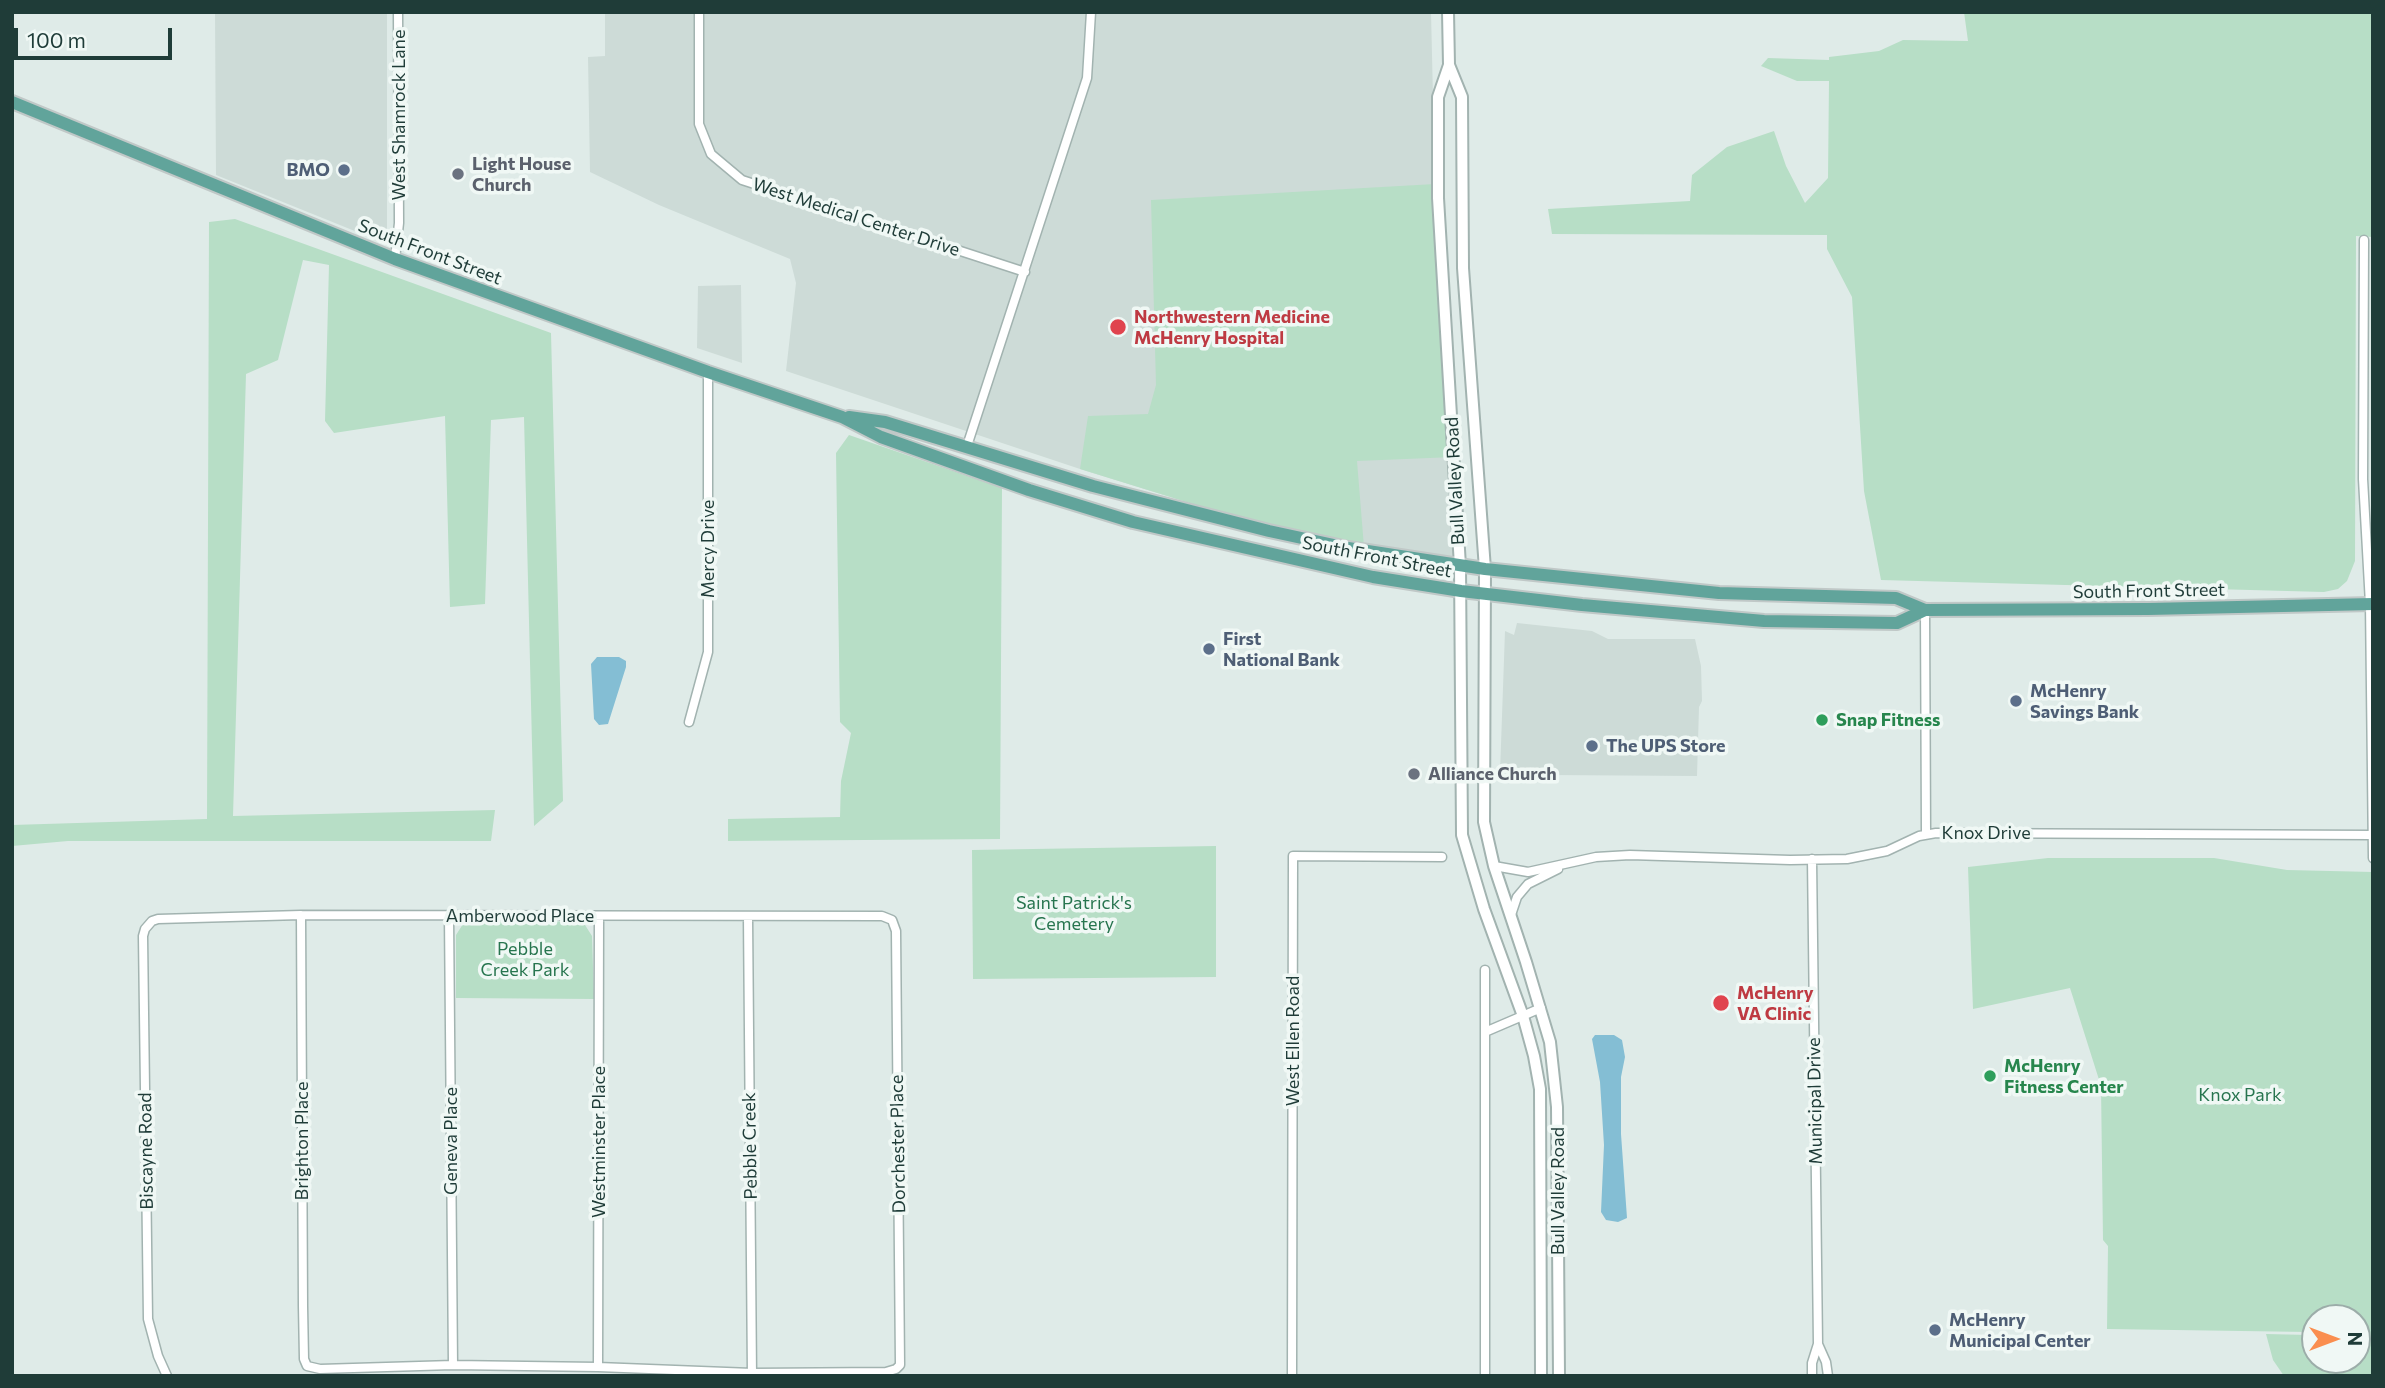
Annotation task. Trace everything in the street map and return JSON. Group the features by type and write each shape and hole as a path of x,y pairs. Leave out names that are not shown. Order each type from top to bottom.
{"main road":[{"name":"South Front Street","path":"12,102 395,259 708,373 842,416 885,422 1093,486 1269,531 1348,548 1460,566 1719,593 1896,598 1925,610 2371,604"},
{"name":"South Front Street","path":"842,416 881,438 1029,490 1133,522 1373,577 1461,591 1660,613 1764,621 1897,622 1925,610"}],"street":[{"name":"West Shamrock Lane","path":"395,259 399,223 398,12"},
{"name":"West Medical Center Drive","path":"699,12 699,124 711,154 742,180 1025,272"},
{"path":"967,446 1087,78 1091,12"},
{"name":"Bull Valley Road","path":"1448,12 1449,65 1438,97 1438,198 1461,591 1462,835 1484,909 1523,1016 1534,1056 1539,1089 1541,1376"},
{"name":"Bull Valley Road","path":"1449,65 1462,97 1463,268 1485,569 1484,822 1494,866 1550,1042 1557,1107 1559,1376"},
{"path":"2364,240 2363,479 2371,604 2373,858"},
{"name":"Mercy Drive","path":"688,722 708,652 708,373"},
{"path":"1925,610 1926,834"},
{"name":"Knox Drive","path":"1494,866 1521,872 1597,858 1630,855 1847,859 1894,849 1926,834 1985,832 2372,835"},
{"name":"West Ellen Road","path":"1292,1376 1293,856 1441,857"},
{"name":"Municipal Drive","path":"1812,859 1818,1343 1812,1363 1812,1376"},
{"name":"Knox Drive","path":"1511,915 1517,897 1528,884 1563,865"},
{"name":"Amberwood Place","path":"148,924 158,919 301,915 882,916 892,920"},
{"name":"Brighton Place","path":"301,915 304,1359 307,1366 320,1370 453,1365"},
{"name":"Geneva Place","path":"449,916 453,1365"},
{"name":"Westminster Place","path":"598,1367 599,916"},
{"name":"Pebble Creek","path":"748,917 752,1374"},
{"name":"Dorchester Place","path":"752,1374 886,1372 896,1368 901,1358 896,931 892,920"},
{"name":"Biscayne Road","path":"148,924 143,936 148,1319 158,1356 167,1376"},
{"path":"1485,970 1485,1376"},
{"path":"1485,1032 1541,1008"},
{"name":"Municipal Drive","path":"1818,1343 1826,1362 1828,1376"},
{"path":"453,1365 598,1367 752,1374"}],"shaded area":[{"path":"215,12 387,12 387,244 216,175"},
{"name":"Northwestern Medicine McHenry Hospital","path":"605,12 1431,12 1435,184 1456,565 1293,535 1080,469 786,371 796,283 790,259 659,205 590,172 588,57 605,56"},
{"path":"741,285 742,363 697,348 698,286"},
{"path":"1517,623 1592,631 1608,639 1695,639 1701,666 1702,701 1699,707 1697,776 1548,775 1547,771 1500,773 1505,631 1514,635"}],"green space":[{"path":"1964,12 2373,12 2373,237 2356,236 2355,561 2347,581 2338,589 2324,592 1881,580 1864,491 1852,297 1827,249 1827,235 1552,234 1548,209 1690,201 1692,175 1727,147 1774,131 1786,166 1805,203 1828,178 1829,81 1797,81 1761,66 1768,58 1829,60 1829,57 1879,51 1903,40 1968,41"},
{"path":"1435,184 1454,457 1357,461 1364,547 1293,535 1080,469 1088,416 1148,414 1156,385 1151,200"},
{"path":"235,219 551,333 563,801 534,826 524,417 491,420 485,604 450,607 445,416 334,433 325,421 329,265 303,260 278,360 246,374 233,816 495,810 491,841 68,841 12,846 12,825 207,819 209,222"},
{"path":"849,435 1002,488 1000,839 728,841 728,819 840,817 841,781 851,733 840,722 836,453"},
{"name":"Saint Patrick's Cemetery","path":"1216,846 1216,977 973,979 972,850"},
{"name":"Knox Park","path":"2048,858 2214,858 2287,870 2373,872 2373,1376 2284,1376 2273,1360 2266,1334 2301,1335 2301,1374 2371,1374 2371,1304 2301,1304 2301,1332 2107,1329 2108,1246 2103,1240 2101,1086 2070,988 1973,1009 1968,867"},
{"name":"Pebble Creek Park","path":"472,919 578,922 585,925 592,936 594,999 456,998 456,935 463,924"}],"water":[{"path":"597,657 619,657 626,661 608,724 599,725 594,719 591,664"},
{"path":"1595,1035 1614,1035 1622,1040 1625,1057 1621,1077 1621,1134 1627,1218 1618,1222 1606,1220 1601,1212 1604,1145 1600,1082 1592,1039"}],"place":[{"name":"BMO","path":"344,170"},
{"name":"Light House Church","path":"458,174"},
{"name":"Northwestern Medicine McHenry Hospital","path":"1118,327"},
{"name":"First National Bank","path":"1209,649"},
{"name":"McHenry Savings Bank","path":"2016,701"},
{"name":"Snap Fitness","path":"1822,720"},
{"name":"The UPS Store","path":"1592,746"},
{"name":"Alliance Church","path":"1414,774"},
{"name":"McHenry VA Clinic","path":"1721,1003"},
{"name":"McHenry Fitness Center","path":"1990,1076"},
{"name":"McHenry Municipal Center","path":"1935,1330"}]}
